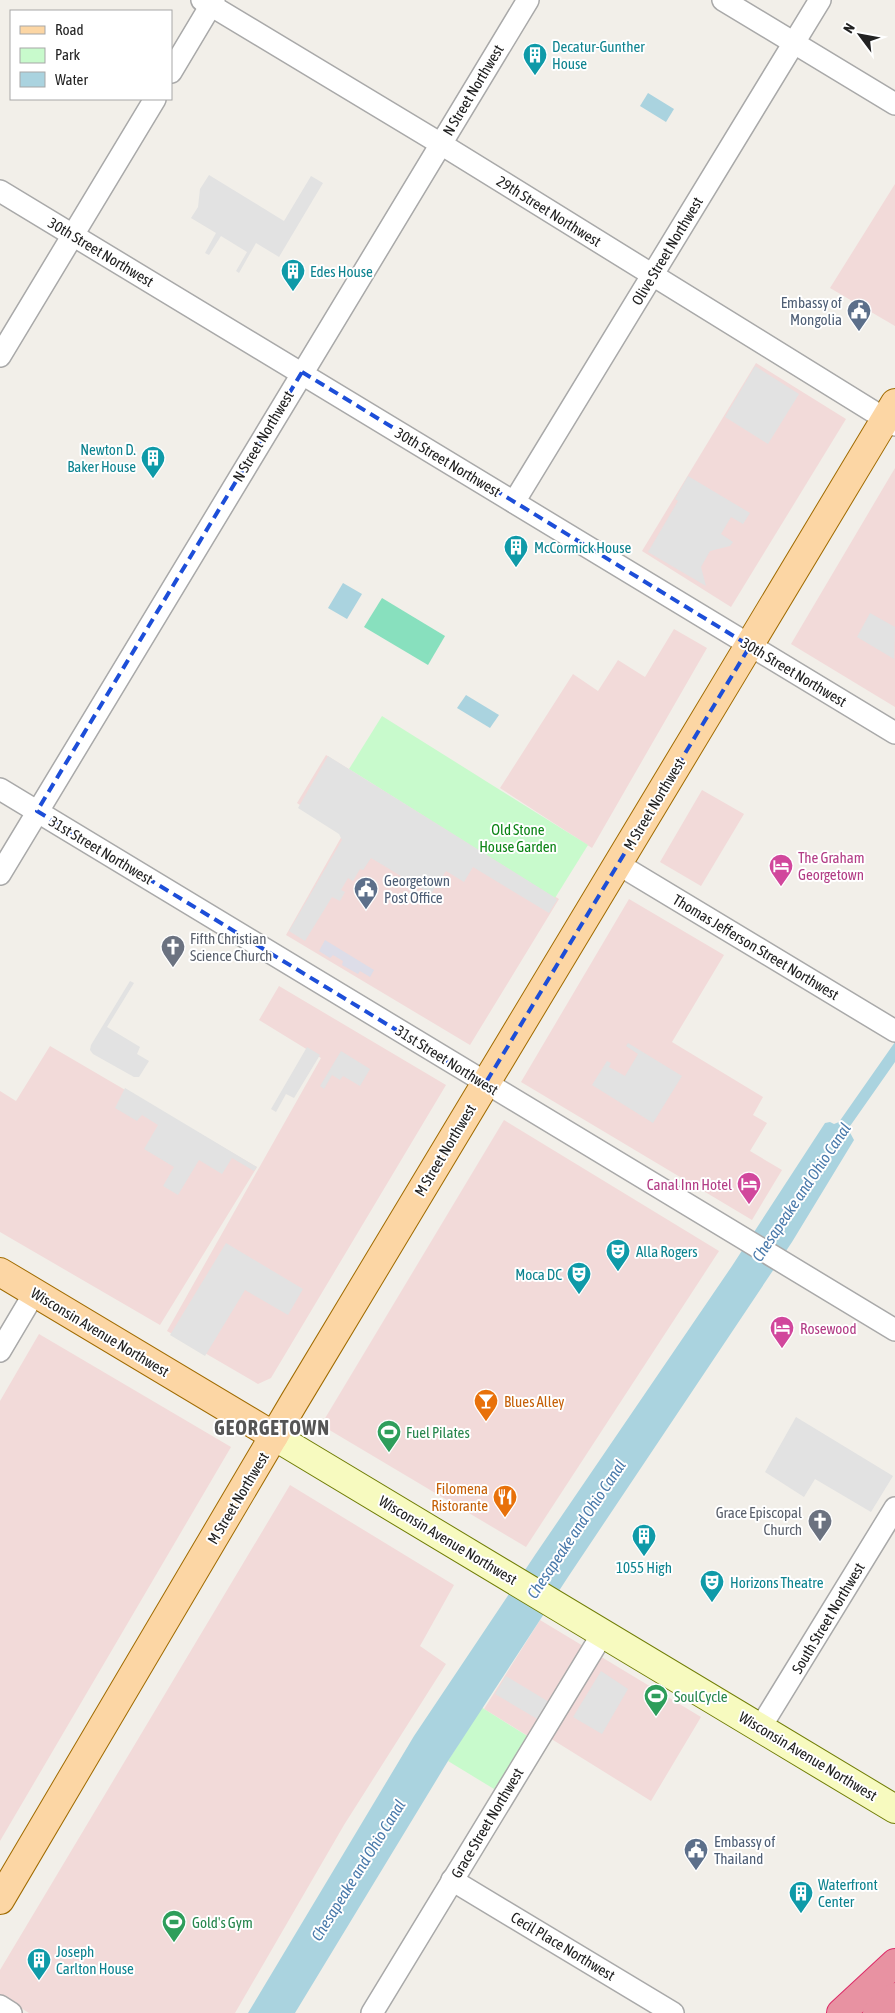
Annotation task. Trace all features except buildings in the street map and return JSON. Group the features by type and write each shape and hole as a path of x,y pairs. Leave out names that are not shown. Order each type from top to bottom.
{"highway":[{"path":"841,2013 895,1963"},
{"path":"877,2013 895,1997"}],"main road":[{"name":"M Street Northwest","path":"0,1900 274,1436 485,1084 750,646 893,415"},
{"name":"Wisconsin Avenue Northwest","path":"0,1272 895,1809"}],"street":[{"name":"N Street Northwest","path":"0,874 528,0"},
{"path":"723,0 895,104"},
{"name":"Olive Street Northwest","path":"514,502 820,0"},
{"name":"29th Street Northwest","path":"209,2 653,275 893,415"},
{"path":"172,70 209,2"},
{"path":"0,356 154,100"},
{"name":"30th Street Northwest","path":"0,192 302,372 895,733"},
{"name":"31st Street Northwest","path":"0,789 485,1084 895,1330"},
{"name":"Thomas Jefferson Street Northwest","path":"618,864 892,1029"},
{"path":"0,1351 35,1292"},
{"name":"South Street Northwest","path":"760,1728 895,1508"},
{"name":"Grace Street Northwest","path":"372,2013 603,1633"},
{"name":"Cecil Place Northwest","path":"452,1880 673,2013"},
{"path":"857,2013 895,1978"},
{"path":"0,2006 11,2013"}],"highlighted area":[{"path":"302,372 750,646 485,1084 37,811"}],"shaded area":[{"path":"209,175 284,221 311,176 323,183 279,257 256,243 239,273 236,271 247,252 221,236 209,255 205,253 216,233 191,218 198,207 200,189"},
{"path":"895,184 895,326 830,288"},
{"path":"756,363 846,419 731,607 642,551"},
{"path":"755,366 799,394 768,444 725,417"},
{"path":"895,468 895,707 791,644"},
{"path":"688,476 750,513 743,524 731,517 721,534 733,542 730,546 710,551 701,567 706,586 648,552 678,501 675,499"},
{"path":"870,613 895,627 894,659 857,637"},
{"path":"674,629 707,648 592,848 500,788 573,674 598,691 618,660 645,677"},
{"path":"326,755 559,899 470,1045 286,935 343,834 297,803"},
{"path":"328,756 554,897 557,900 549,913 473,867 464,882 446,871 431,894 371,858 363,870 360,869 353,881 348,878 341,890 345,892 340,901 332,897 305,941 289,931 342,840 339,834 298,808"},
{"path":"702,790 744,814 701,886 660,862"},
{"path":"629,899 724,955 672,1042 763,1097 753,1115 767,1123 750,1151 782,1170 752,1220 521,1082"},
{"path":"325,940 374,970 370,977 360,971 358,974 342,965 343,961 333,955 330,958 319,951"},
{"path":"130,981 134,983 107,1027 140,1047 137,1054 149,1061 139,1077 134,1077 93,1054 90,1050 91,1045"},
{"path":"279,986 446,1085 271,1378 258,1384 167,1331 321,1058 259,1020"},
{"path":"628,1043 682,1076 653,1123 592,1085 607,1061 611,1063 609,1067 625,1076 638,1054 626,1046"},
{"path":"50,1046 257,1167 160,1325 0,1232 0,1091 16,1101"},
{"path":"307,1047 320,1055 294,1098 286,1094 276,1112 271,1109"},
{"path":"341,1051 370,1069 360,1086 343,1076 340,1080 332,1075 324,1089 320,1086"},
{"path":"125,1088 257,1167 254,1171 232,1158 222,1174 199,1160 178,1195 163,1186 174,1167 144,1149 158,1125 142,1115 137,1121 115,1108"},
{"path":"504,1120 719,1251 526,1547 321,1425"},
{"path":"226,1243 303,1289 288,1315 245,1290 205,1356 170,1335"},
{"path":"39,1334 231,1447 0,1841 0,1401"},
{"path":"796,1417 893,1476 871,1512 815,1479 804,1497 765,1472"},
{"path":"290,1485 454,1585 420,1646 446,1664 344,1825 235,2013 29,2013 0,1995 0,1970"},
{"path":"540,1620 701,1717 651,1801 537,1730 531,1738 484,1709"},
{"path":"601,1671 628,1689 602,1734 573,1717"},
{"path":"506,1676 549,1702 539,1720 495,1694"}],"green space":[{"path":"382,598 445,636 428,665 364,627"},
{"name":"Old Stone House Garden","path":"382,716 588,845 555,898 349,769"},
{"path":"481,1707 529,1737 494,1789 448,1761"}],"water":[{"path":"648,93 674,109 666,122 640,106"},
{"path":"343,583 362,594 347,619 328,608"},
{"path":"466,695 499,715 490,728 457,708"},
{"name":"Chesapeake and Ohio Canal","path":"895,1042 895,1062 848,1129 854,1140 792,1242 568,1577 448,1761 295,2013 248,2013 414,1736 732,1266 825,1123 830,1122 834,1124 839,1122"}],"place":[{"name":"Decatur-Gunther House","path":"535,76"},
{"name":"Edes House","path":"293,292"},
{"name":"Embassy of Mongolia","path":"859,332"},
{"name":"Newton D. Baker House","path":"153,479"},
{"name":"McCormick House","path":"516,568"},
{"name":"The Graham Georgetown","path":"781,887"},
{"name":"Georgetown Post Office","path":"366,910"},
{"name":"Fifth Christian Science Church","path":"173,968"},
{"name":"Canal Inn Hotel","path":"749,1205"},
{"name":"Alla Rogers","path":"618,1272"},
{"name":"Moca DC","path":"579,1295"},
{"name":"Rosewood","path":"782,1349"},
{"name":"Blues Alley","path":"486,1422"},
{"name":"Fuel Pilates","path":"389,1453"},
{"name":"Filomena Ristorante","path":"505,1518"},
{"name":"Grace Episcopal Church","path":"820,1542"},
{"name":"1055 High","path":"644,1557"},
{"name":"Horizons Theatre","path":"712,1603"},
{"name":"SoulCycle","path":"656,1717"},
{"name":"Embassy of Thailand","path":"696,1871"},
{"name":"Waterfront Center","path":"801,1914"},
{"name":"Gold's Gym","path":"174,1943"},
{"name":"Joseph Carlton House","path":"39,1981"}],"district":[{"name":"GEORGETOWN","path":"272,1427"}]}
